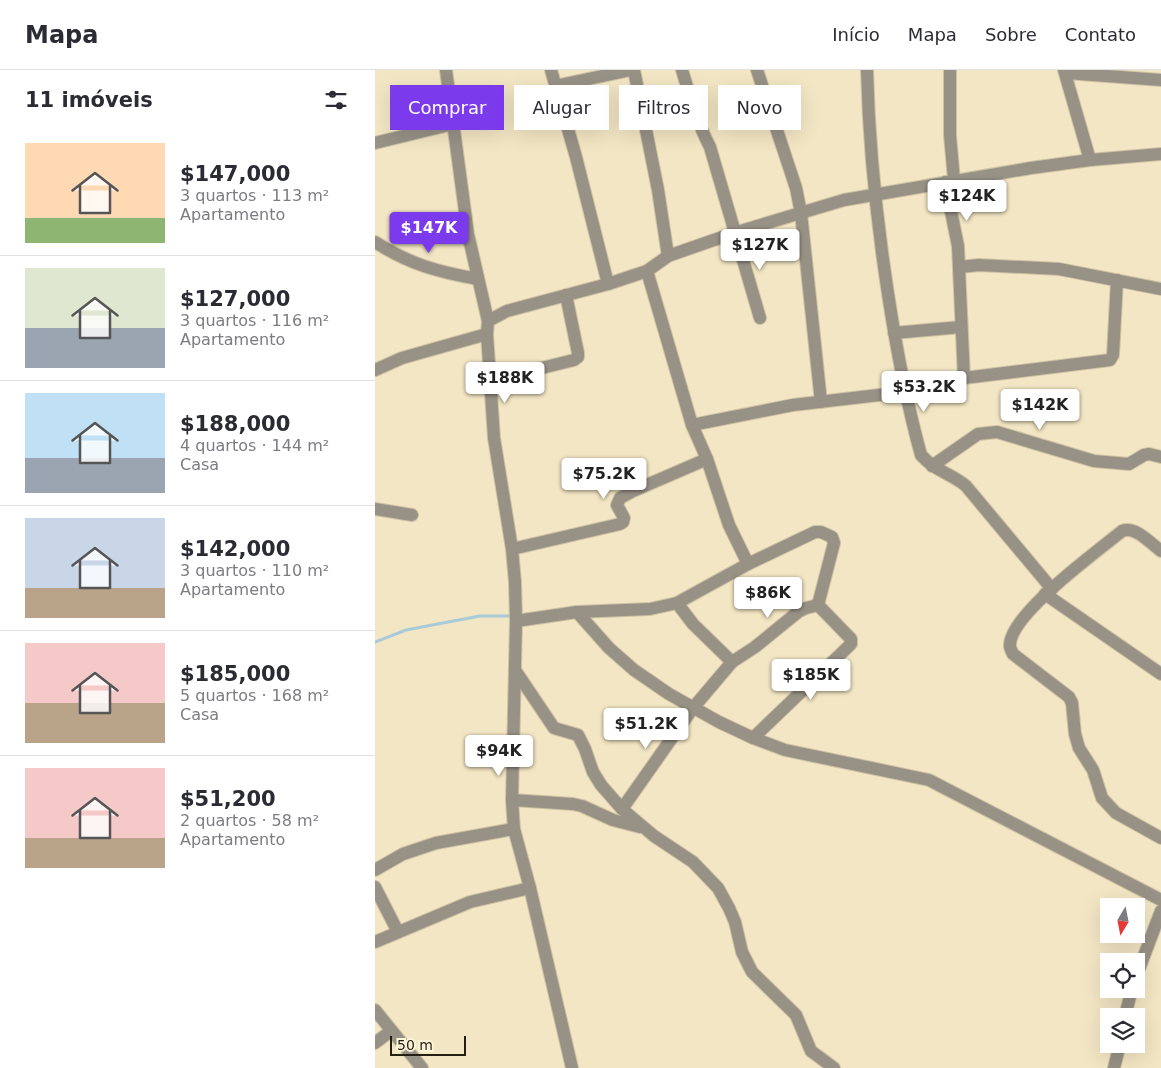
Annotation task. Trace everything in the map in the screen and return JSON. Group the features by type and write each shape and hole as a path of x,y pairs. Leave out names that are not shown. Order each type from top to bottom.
{"street":[{"path":"446,70 448,85"},
{"path":"551,70 555,85"},
{"path":"560,85 633,70 659,198 668,256"},
{"path":"682,70 695,112 710,146 760,318"},
{"path":"757,70 796,188 801,213 821,402"},
{"path":"867,70 870,141 880,244 905,392 921,456 931,466 960,480 966,486 1049,592 1161,674"},
{"path":"950,70 949,181 958,246 964,378"},
{"path":"1090,160 1065,71 1161,80"},
{"path":"375,143 428,130"},
{"path":"454,130 468,234 489,320 487,334 489,381 495,448 512,549 516,621 512,800 514,830 572,1068"},
{"path":"568,130 608,284"},
{"path":"489,320 500,313 608,284 647,271 668,256 734,233 843,200 949,181 1090,160 1161,154"},
{"path":"375,242 399,256 429,269 445,274 478,279"},
{"path":"959,267 979,265 1059,269 1161,290"},
{"path":"647,271 692,425 707,460 729,524 748,564"},
{"path":"692,425 793,405 905,392 964,378 1110,360 1113,355 1117,280"},
{"path":"489,381 575,360 578,357 566,296"},
{"path":"894,333 961,326"},
{"path":"375,370 402,358 487,334"},
{"path":"931,466 978,434 997,432 1094,461 1129,464 1144,455 1149,454 1161,457"},
{"path":"512,549 620,524 623,522 623,518 617,505 620,498 707,460"},
{"path":"375,509 412,515"},
{"path":"1161,551 1135,532 1127,529 1122,531 1049,592 1017,627 1010,647 1013,654 1069,697 1072,703 1075,734 1079,748 1093,770 1102,798 1116,813 1161,838"},
{"path":"516,621 577,612 650,609 677,603 748,564 815,532 828,534 834,543 817,605"},
{"path":"677,603 693,624 732,662"},
{"path":"622,809 693,708 732,662 798,612 817,605"},
{"path":"753,738 851,644 851,639 817,605"},
{"path":"577,612 609,648 634,670 693,708 753,738 785,750 929,780 1161,900"},
{"path":"515,670 554,728 563,732 573,733 581,739 593,772 601,785 622,809 643,827 693,862 718,888 735,922 742,952 752,972 796,1016 811,1051 833,1068"},
{"path":"512,800 573,804 613,820 643,827"},
{"path":"375,870 403,854 436,843 514,830"},
{"path":"375,887 399,932"},
{"path":"375,942 469,902 529,888"},
{"path":"1145,953 1161,911"},
{"path":"375,1010 422,1068"},
{"path":"375,1042 391,1031"},
{"path":"1114,1068 1118,1053"}],"waterway":[{"path":"375,642 406,630 480,616 511,616"}]}
